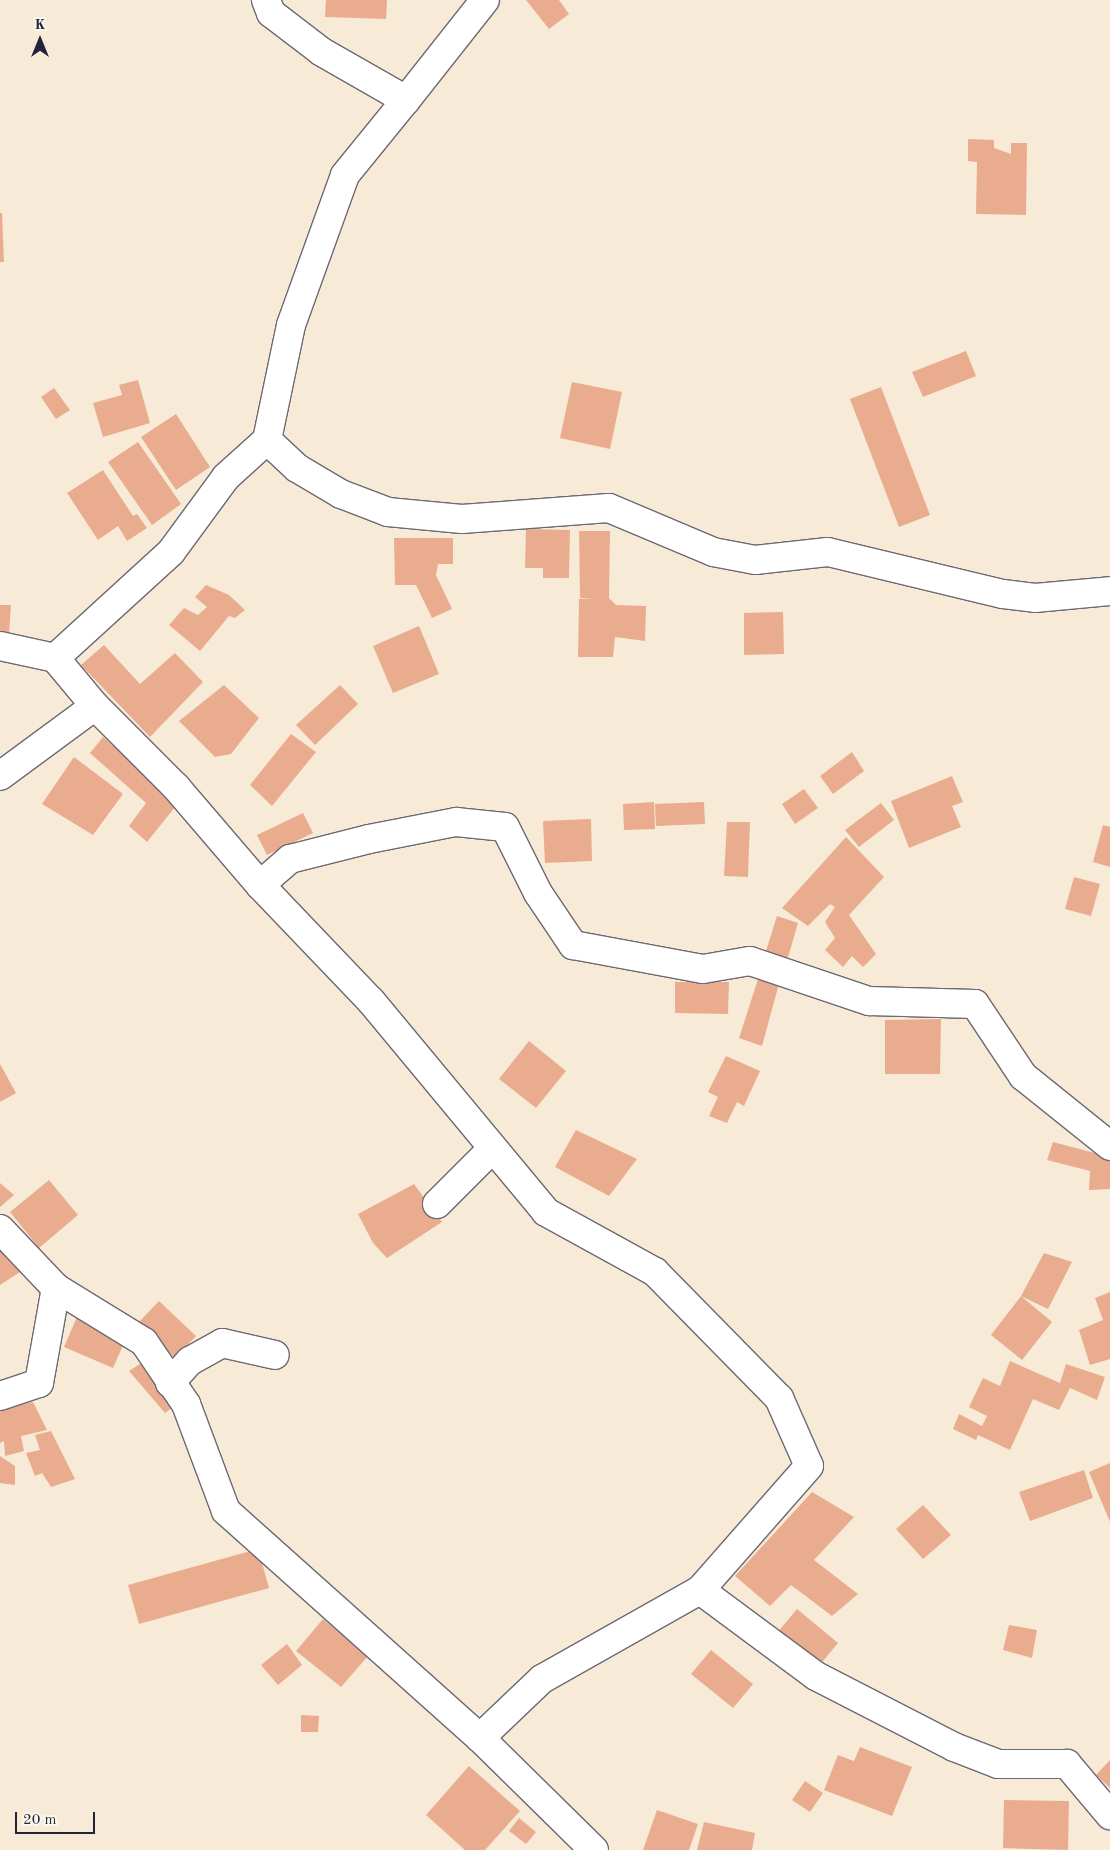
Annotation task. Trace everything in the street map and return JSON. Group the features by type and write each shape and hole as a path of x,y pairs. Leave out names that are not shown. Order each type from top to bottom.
{"street":[{"path":"266,0 271,13 322,52 406,100"},
{"path":"54,658 171,552 226,477 267,440 291,325 345,175 485,0"},
{"path":"267,440 298,468 341,494 388,512 462,519 608,508 713,552 756,560 828,552 1003,594 1035,598 1110,591"},
{"path":"0,646 54,658 95,706 176,787 260,885 371,1001 546,1212 654,1272 779,1398 809,1466 700,1590 542,1679 480,1738"},
{"path":"0,776 95,706"},
{"path":"260,885 290,859 369,839 456,822 505,827 538,892 573,944 703,969 750,961 869,1001 974,1004 1023,1076 1110,1146"},
{"path":"437,1204 493,1148"},
{"path":"0,1229 56,1288 144,1342 186,1404 226,1511 480,1738 594,1850"},
{"path":"0,1396 39,1382 56,1288"},
{"path":"170,1382 190,1361 222,1343 275,1355"},
{"path":"700,1590 816,1676 954,1746 998,1764 1067,1764 1110,1815"}],"building":[{"path":"326,0 387,0 386,19 325,17"},
{"path":"526,0 559,0 569,14 549,29"},
{"path":"968,139 994,140 994,148 1011,154 1011,143 1027,143 1026,215 976,214 977,162 968,161"},
{"path":"0,213 2,213 4,262 0,262"},
{"path":"966,351 976,376 923,397 912,372"},
{"path":"138,380 150,423 103,437 93,403 122,395 119,385"},
{"path":"572,382 622,392 610,449 560,438"},
{"path":"881,387 930,515 899,527 850,399"},
{"path":"54,388 70,410 56,419 41,397"},
{"path":"176,414 210,467 176,490 141,437"},
{"path":"138,442 181,504 152,525 108,462"},
{"path":"103,470 133,516 137,514 147,528 127,541 118,526 98,540 67,493"},
{"path":"526,529 570,530 569,578 543,578 543,568 525,568"},
{"path":"579,531 610,531 609,598 616,605 646,606 645,641 615,637 613,657 578,657 579,599 593,598 580,598"},
{"path":"394,538 453,538 453,564 438,564 436,575 452,609 432,618 416,585 395,585"},
{"path":"206,585 229,595 245,610 235,618 229,616 200,651 169,625 184,608 198,615 207,607 195,597"},
{"path":"0,605 11,605 9,634 0,633"},
{"path":"783,612 784,654 744,655 744,613"},
{"path":"419,626 439,674 393,693 373,646"},
{"path":"104,645 140,684 175,653 203,682 150,737 81,665"},
{"path":"224,685 259,718 231,754 215,757 179,721"},
{"path":"340,685 358,704 315,745 296,725"},
{"path":"291,734 316,752 272,806 250,785"},
{"path":"103,737 179,802 147,842 129,826 146,803 90,753"},
{"path":"852,752 864,771 833,794 820,776"},
{"path":"74,757 123,794 93,835 42,804"},
{"path":"952,776 963,802 952,806 961,827 909,848 891,801"},
{"path":"804,789 818,808 795,824 782,804"},
{"path":"654,802 655,829 624,830 623,804"},
{"path":"704,802 705,824 656,826 655,804"},
{"path":"881,803 894,820 859,847 845,830"},
{"path":"303,813 313,833 267,855 257,835"},
{"path":"591,819 592,861 545,863 543,821"},
{"path":"727,822 750,822 748,877 724,876"},
{"path":"1103,825 1110,827 1110,867 1093,862"},
{"path":"846,837 884,877 849,915 876,954 863,967 852,956 843,967 825,950 835,938 825,922 835,907 830,904 808,926 782,908"},
{"path":"1074,877 1100,884 1091,916 1065,909"},
{"path":"777,916 798,923 786,964 764,957"},
{"path":"760,973 780,980 762,1046 739,1038"},
{"path":"675,982 729,982 728,1014 675,1013"},
{"path":"941,1019 940,1074 885,1074 885,1020"},
{"path":"529,1041 566,1071 536,1108 499,1079"},
{"path":"726,1056 760,1071 744,1106 737,1102 727,1123 709,1116 718,1097 708,1092"},
{"path":"0,1064 16,1093 0,1102"},
{"path":"576,1130 637,1159 609,1196 555,1167"},
{"path":"1053,1142 1110,1157 1110,1189 1089,1190 1090,1171 1047,1160"},
{"path":"49,1180 78,1215 39,1248 10,1212"},
{"path":"0,1183 14,1195 0,1207"},
{"path":"414,1184 442,1222 387,1258 373,1243 358,1214"},
{"path":"0,1244 20,1272 0,1285"},
{"path":"1044,1253 1072,1262 1048,1309 1021,1296"},
{"path":"1110,1292 1110,1359 1090,1365 1079,1330 1103,1320 1095,1298"},
{"path":"1021,1296 1052,1322 1022,1360 991,1335"},
{"path":"159,1301 196,1336 175,1358 138,1323"},
{"path":"77,1317 125,1341 113,1368 64,1347"},
{"path":"1010,1361 1060,1383 1066,1364 1105,1377 1097,1400 1070,1388 1059,1410 1033,1399 1010,1450 978,1435 976,1440 953,1429 959,1414 982,1426 987,1416 969,1407 983,1378 1000,1386"},
{"path":"143,1362 176,1405 165,1413 129,1371"},
{"path":"33,1402 47,1430 21,1436 24,1451 5,1456 4,1441 0,1443 0,1409"},
{"path":"51,1431 75,1479 51,1487 42,1473 35,1476 26,1453 40,1450 35,1435"},
{"path":"0,1456 15,1466 15,1485 0,1483"},
{"path":"1110,1463 1110,1522 1089,1472"},
{"path":"1084,1470 1093,1498 1030,1521 1019,1492"},
{"path":"812,1492 854,1517 814,1560 858,1594 832,1616 791,1585 770,1606 735,1576"},
{"path":"923,1505 951,1535 923,1559 896,1529"},
{"path":"258,1549 269,1588 139,1624 128,1585"},
{"path":"797,1609 838,1643 813,1673 772,1639"},
{"path":"323,1619 368,1656 341,1687 296,1651"},
{"path":"1009,1625 1037,1630 1032,1658 1003,1650"},
{"path":"287,1644 302,1665 278,1685 261,1665"},
{"path":"711,1650 753,1684 733,1708 691,1674"},
{"path":"301,1715 319,1716 318,1732 301,1732"},
{"path":"860,1747 912,1767 892,1816 824,1790 838,1755 854,1761"},
{"path":"1110,1760 1110,1788 1096,1775"},
{"path":"469,1766 520,1811 485,1850 465,1850 426,1815"},
{"path":"805,1781 823,1793 810,1812 792,1800"},
{"path":"1004,1800 1069,1801 1068,1850 1003,1848"},
{"path":"657,1810 698,1824 689,1850 643,1850"},
{"path":"519,1818 536,1832 526,1844 509,1831"},
{"path":"704,1822 755,1833 752,1850 697,1850"}]}
